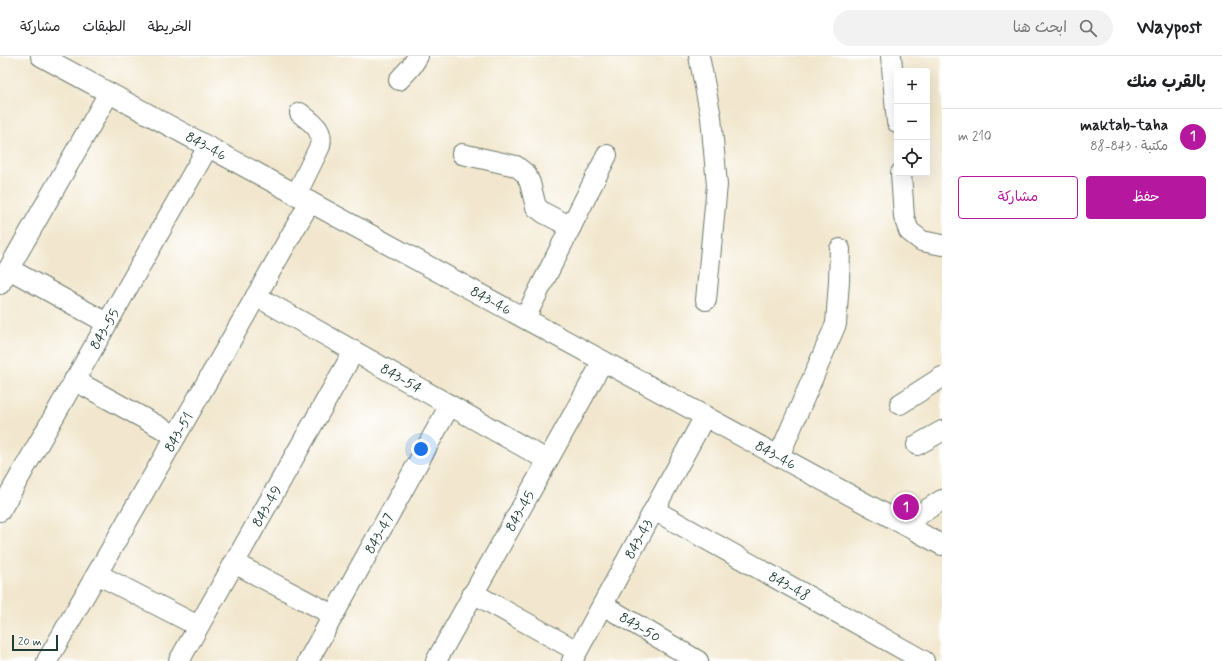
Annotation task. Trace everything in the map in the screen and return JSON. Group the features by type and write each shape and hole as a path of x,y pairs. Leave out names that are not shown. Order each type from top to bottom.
{"street":[{"name":"843-46","path":"41,56 942,545"},
{"path":"400,80 418,56"},
{"path":"699,56 710,117 717,185 706,300"},
{"path":"891,56 895,104"},
{"path":"107,323 5,277 109,93"},
{"name":"843-51","path":"47,661 256,296 303,198 322,138 319,130 300,113"},
{"name":"843-55","path":"0,511 208,147"},
{"path":"462,154 516,166 526,174 530,182 536,207 571,227"},
{"path":"524,318 607,155"},
{"path":"902,176 904,217 909,231 922,242 942,245"},
{"path":"778,456 836,324 840,249"},
{"name":"843-54","path":"256,296 547,460"},
{"name":"843-49","path":"179,661 354,351"},
{"name":"843-45","path":"436,661 603,361"},
{"path":"900,404 942,377"},
{"path":"74,380 176,436"},
{"name":"843-47","path":"308,661 450,405"},
{"name":"843-43","path":"574,656 705,416"},
{"path":"917,445 942,431"},
{"path":"904,524 942,500"},
{"name":"843-48","path":"654,510 924,661"},
{"path":"234,563 333,615"},
{"path":"97,574 198,626"},
{"path":"474,593 574,656"},
{"name":"843-50","path":"602,605 698,661"}],"place":[{"name":"maktab-taha","path":"906,507"}]}
